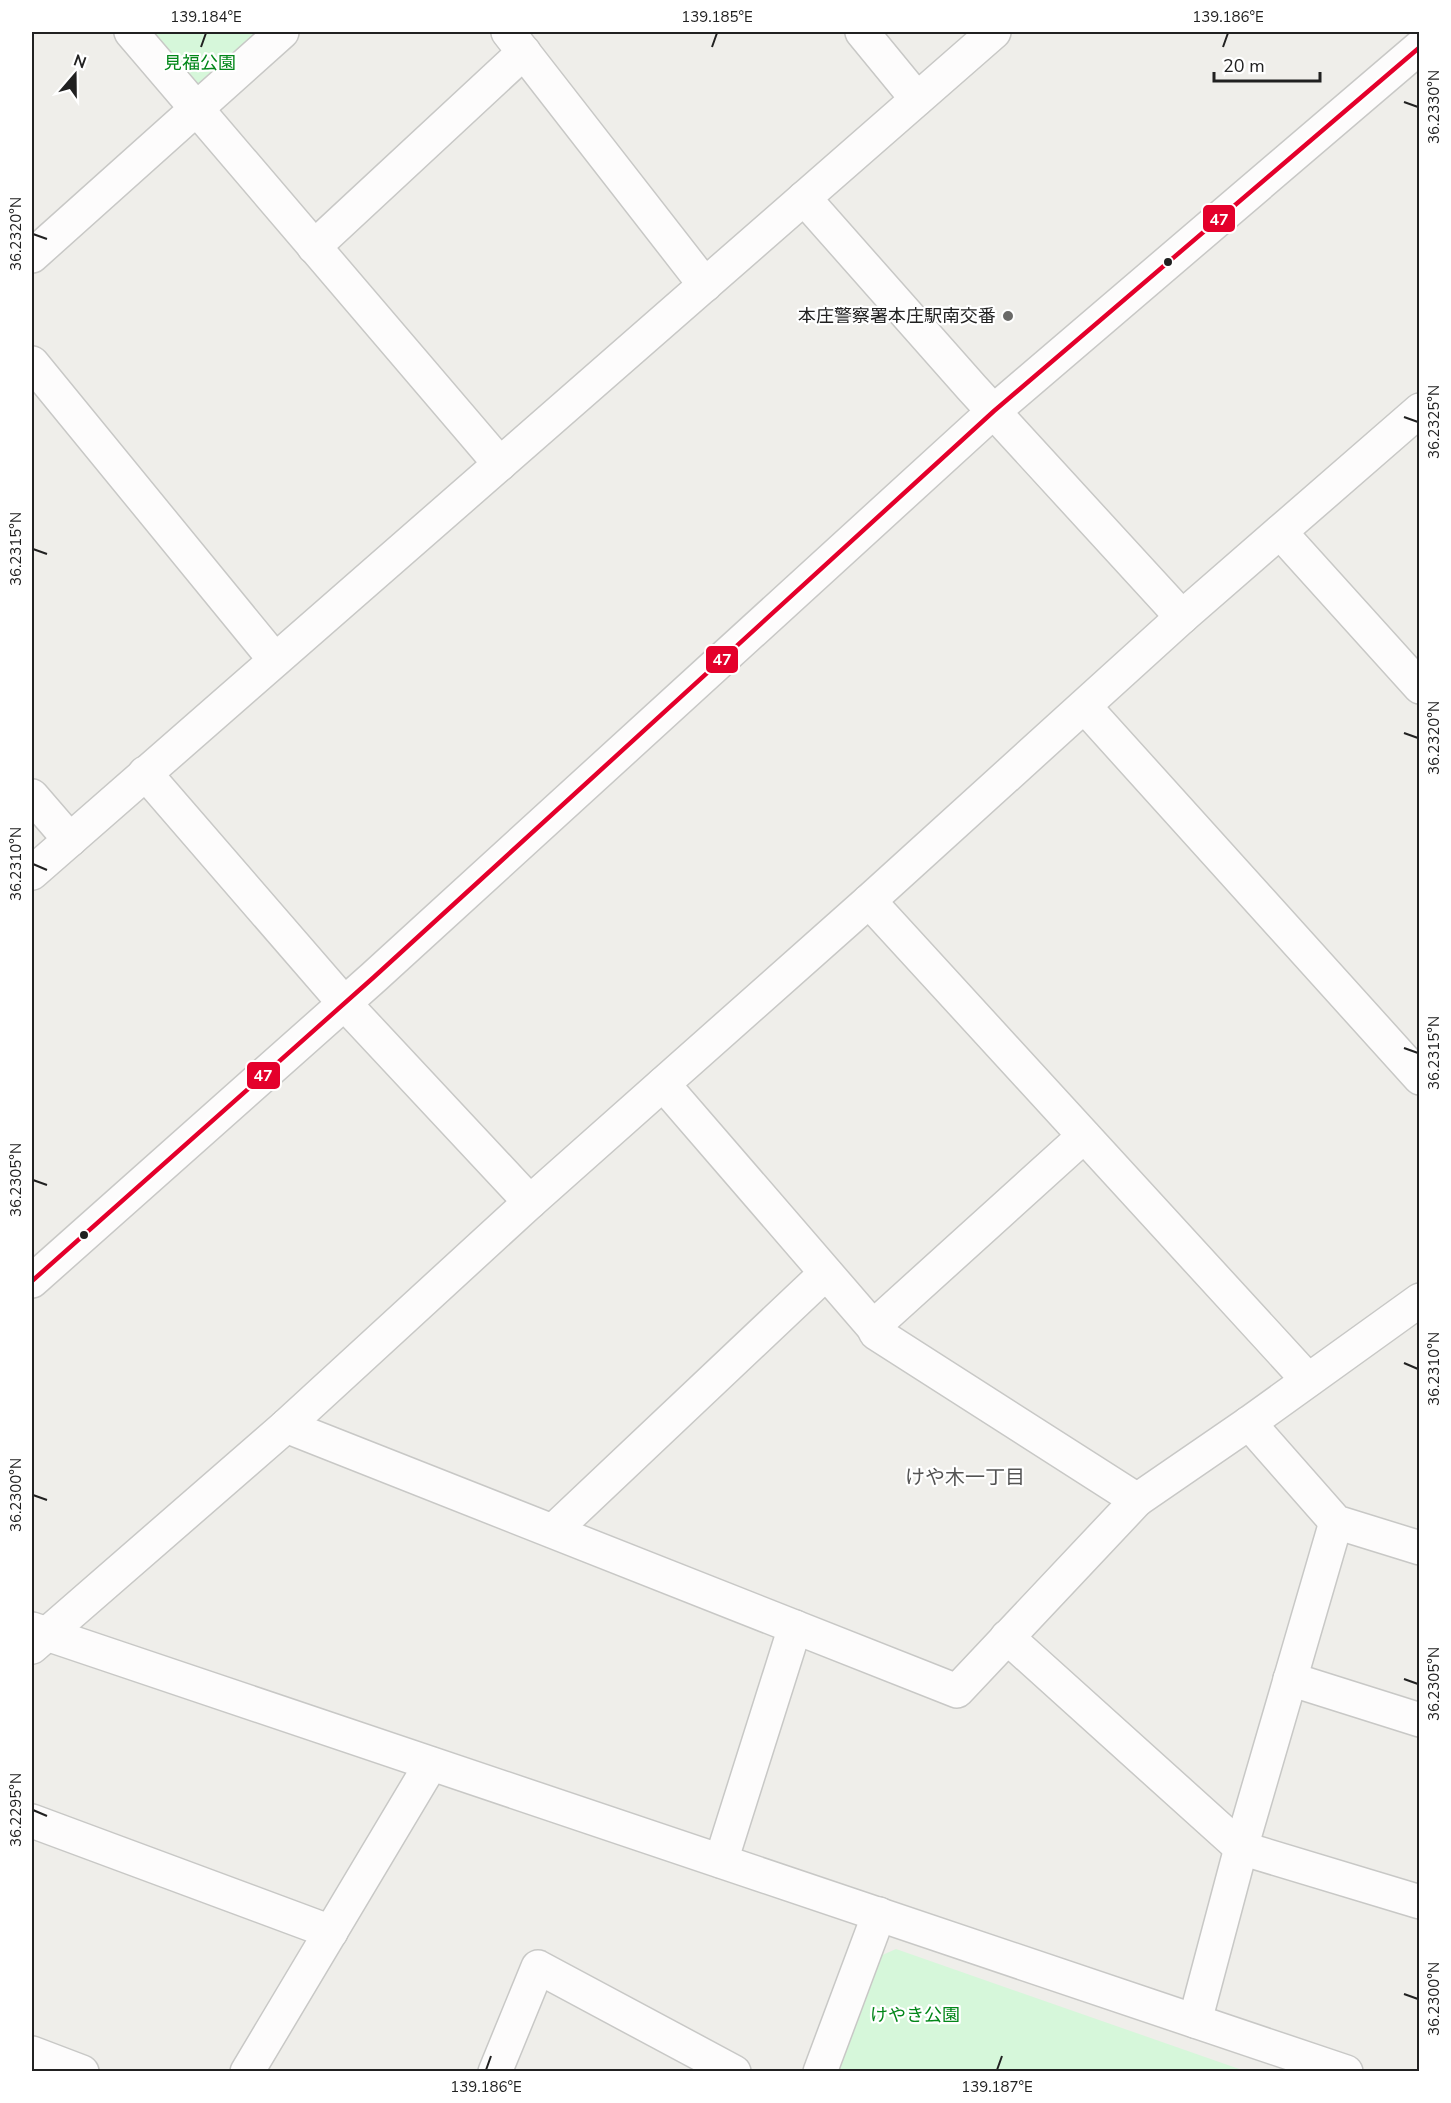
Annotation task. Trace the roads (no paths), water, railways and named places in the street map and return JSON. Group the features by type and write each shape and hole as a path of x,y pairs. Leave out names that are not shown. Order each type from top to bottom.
{"street":[{"path":"131,32 500,464"},
{"path":"32,256 282,32"},
{"path":"862,32 917,99"},
{"path":"32,873 994,32"},
{"path":"314,247 516,42 705,285"},
{"path":"32,1281 345,1004 994,411 1419,47"},
{"path":"804,198 1182,617"},
{"path":"34,372 275,660"},
{"path":"37,1637 286,1426 530,1202 869,901 1182,617 1419,410"},
{"path":"1280,532 1419,687"},
{"path":"1085,707 1419,1078"},
{"path":"145,773 345,1004 530,1202"},
{"path":"32,796 69,840"},
{"path":"869,901 1308,1380"},
{"path":"663,1084 876,1333 1137,1500"},
{"path":"873,1327 1084,1136"},
{"path":"553,1531 826,1273"},
{"path":"286,1426 957,1691 1137,1500 1419,1300"},
{"path":"1249,1422 1336,1522 1419,1548"},
{"path":"1195,2021 1241,1848 1336,1522"},
{"path":"721,1861 795,1627"},
{"path":"37,1637 431,1764 879,1914 1195,2021 1300,2064 1346,2072"},
{"path":"1007,1637 1241,1848 1419,1902"},
{"path":"1290,1679 1419,1720"},
{"path":"247,2072 431,1764"},
{"path":"32,1821 331,1932"},
{"path":"820,2072 879,1914"},
{"path":"495,2072 538,1967 734,2072"},
{"path":"32,2053 82,2072"}],"place":[{"name":"本庄警察署本庄駅南交番","path":"1008,316"}],"district":[{"name":"けや木一丁目","path":"965,1477"}],"park label":[{"name":"見福公園","path":"200,63"},
{"name":"けやき公園","path":"915,2015"}]}
